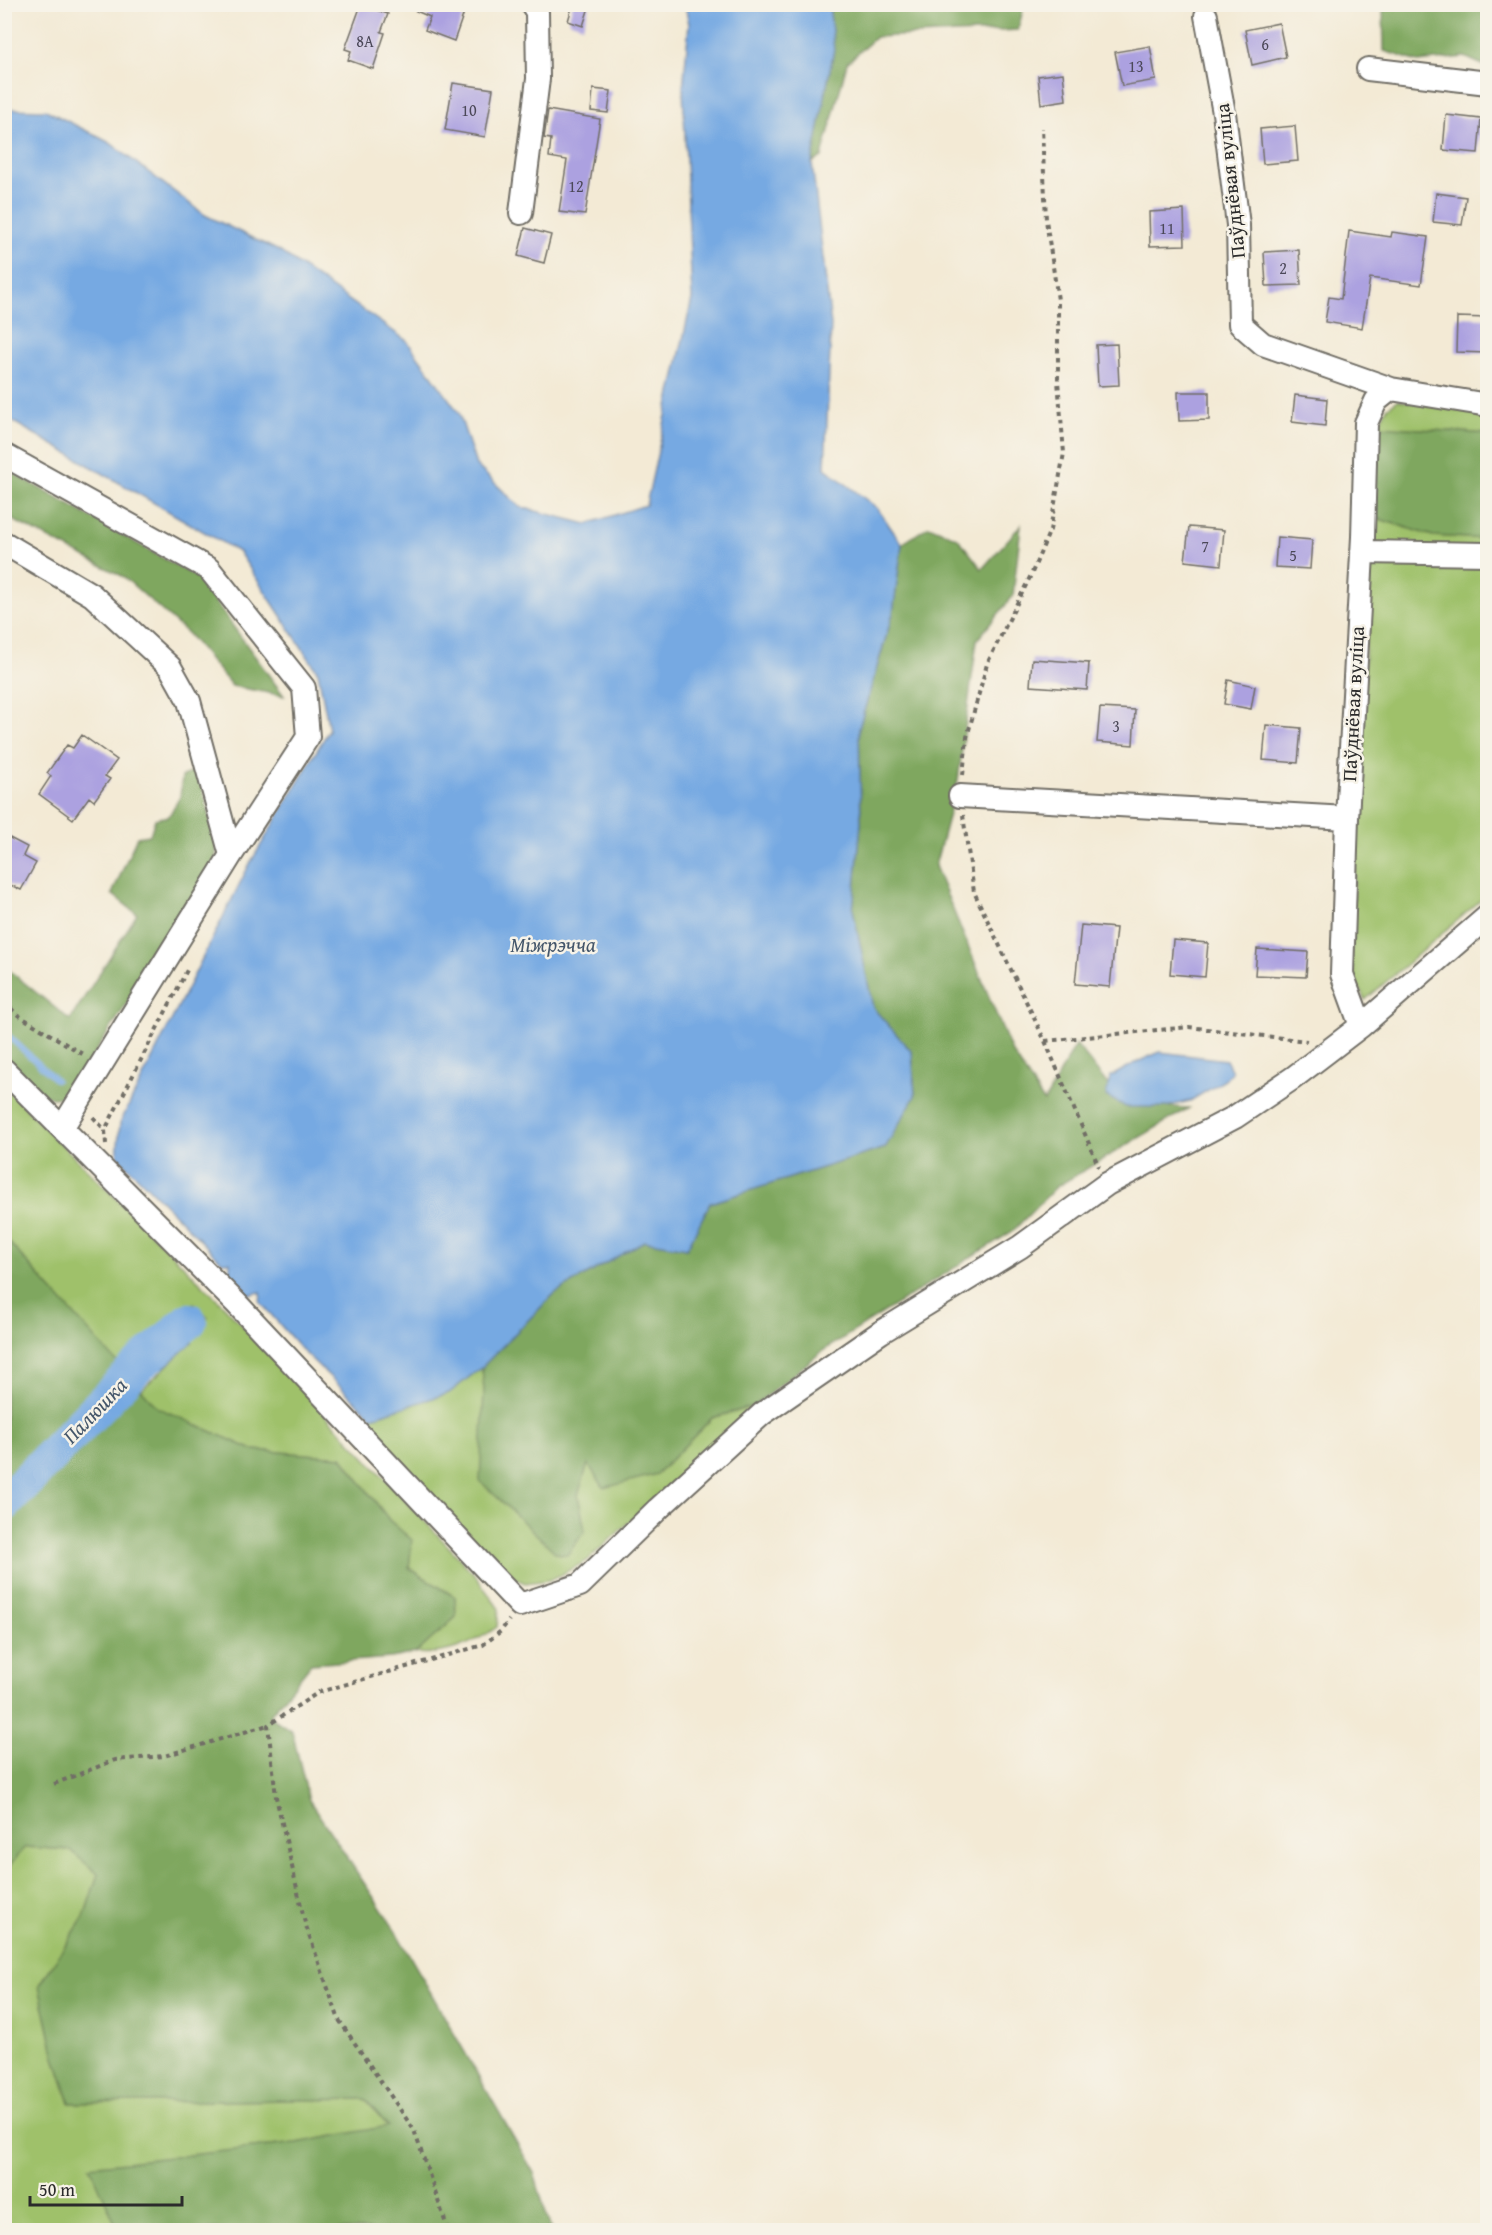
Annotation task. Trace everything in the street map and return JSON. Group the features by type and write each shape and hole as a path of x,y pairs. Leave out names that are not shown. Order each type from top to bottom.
{"street":[{"path":"521,213 538,79 537,12 532,4"},
{"name":"Паўднёвая вуліца","path":"1206,16 1224,113 1238,225 1240,324 1263,344 1391,389 1488,405"},
{"path":"1368,69 1488,83"},
{"name":"Паўднёвая вуліца","path":"1361,1026 1342,975 1347,818 1362,552 1366,423 1376,401 1391,389"},
{"path":"4,455 209,569 304,688 308,737 231,855 62,1128"},
{"path":"4,543 92,595 170,667 189,701 231,855"},
{"path":"1362,552 1488,554"},
{"path":"960,796 1347,818"},
{"path":"4,1070 236,1303 520,1605 580,1585 658,1509 762,1414 881,1332 1020,1247 1107,1184 1235,1117 1293,1078 1361,1026 1488,916"}],"path":[{"path":"1042,128 1046,220 1059,300 1058,381 1064,453 1050,530 1031,575 987,664 968,737 960,796 974,892 1045,1041 1107,1184"},
{"path":"107,1150 105,1130 190,963"},
{"path":"4,1002 18,1015 100,1065"},
{"path":"1045,1041 1189,1027 1337,1045"},
{"path":"54,1784 115,1760 164,1756 268,1725 319,1692 483,1645 501,1631 520,1605"},
{"path":"268,1725 276,1797 305,1923 339,2020 414,2130 448,2230"}],"green space":[{"path":"829,5 1024,5 1018,30 876,37 847,63 822,157 812,163 834,49"},
{"path":"1383,5 1487,5 1487,67 1465,57 1418,62 1384,51"},
{"path":"1398,400 1487,415 1487,434 1378,426 1387,408"},
{"path":"1378,426 1487,434 1487,539 1433,536 1373,517"},
{"path":"4,468 198,578 284,696 232,686 188,634 124,577 5,516"},
{"path":"1373,517 1433,536 1487,539 1488,894 1365,1000 1351,972 1356,818"},
{"path":"1021,525 1013,596 977,640 958,780 935,866 1011,1050 1044,1102 1076,1044 1123,1104 1189,1108 1056,1187 1013,1231 824,1350 754,1406 712,1418 657,1474 604,1488 588,1464 578,1495 585,1531 567,1555 556,1553 480,1481 484,1390 482,1367 555,1293 644,1241 687,1248 710,1203 885,1148 915,1095 912,1052 873,1008 853,910 861,823 859,728 893,613 902,544 929,526 958,538 982,569"},
{"path":"198,768 217,847 215,863 208,879 72,1088 58,1098 46,1096 27,1080 5,1056 5,967 70,1020 137,914 112,894 137,837 150,835 155,819 169,816 180,797 182,777"},
{"path":"4,1087 225,1307 475,1575 499,1609 497,1627 479,1639 458,1648 437,1653 416,1653 456,1617 455,1597 409,1568 411,1540 389,1520 342,1457 253,1450 158,1408 141,1390 192,1342 195,1328 208,1317 194,1303 181,1314 171,1317 120,1367 5,1238"},
{"path":"5,1238 158,1408 253,1450 342,1457 389,1520 412,1540 409,1568 455,1597 456,1617 416,1653 391,1658 311,1664 269,1716 292,1731 309,1800 392,1925 534,2173 551,2230 118,2230 90,2166 297,2143 388,2126 365,2099 70,2103 55,2057 39,1986 84,1917 98,1874 70,1850 25,1847 5,1872"},
{"path":"482,1367 484,1390 585,1531 578,1495 588,1463 657,1474 712,1418 754,1406 587,1561 550,1580 525,1583 505,1574 364,1428 372,1417 449,1393"},
{"path":"24,1847 71,1850 98,1874 84,1917 39,1986 55,2057 70,2103 365,2099 389,2127 297,2143 91,2167 118,2230 5,2230 4,1872"}],"water":[{"name":"Міжрэчча","path":"685,5 829,5 834,49 812,163 831,325 825,468 877,508 902,544 893,613 859,728 861,823 853,910 873,1008 912,1052 915,1096 885,1148 710,1203 687,1248 644,1241 555,1293 482,1367 449,1393 372,1417 304,1352 260,1302 261,1292 248,1295 229,1276 230,1262 222,1262 117,1156 120,1123 249,865 329,730 318,672 239,552 5,417 5,109 46,110 110,143 205,215 279,251 407,341 459,413 476,465 520,507 587,524 646,505 692,299 683,89 689,24"},
{"path":"1160,1052 1226,1060 1232,1072 1225,1080 1190,1101 1165,1107 1126,1107 1106,1096 1110,1077"},
{"path":"181,1314 195,1328 192,1342 163,1368 141,1363 142,1343 171,1316"}],"building":[{"path":"400,4 467,4 454,41 425,30 430,17"},
{"path":"573,4 590,4 583,26 568,21"},
{"path":"361,5 388,14 381,32 385,33 373,69 348,60 351,51 345,49"},
{"path":"1279,23 1286,57 1252,65 1245,30"},
{"path":"1150,46 1156,80 1122,86 1115,52"},
{"path":"1063,73 1066,100 1041,104 1038,76"},
{"path":"453,83 493,89 485,137 445,130"},
{"path":"593,89 611,91 608,113 591,111"},
{"path":"548,110 600,119 585,215 559,212 567,160 549,157 551,139 544,138"},
{"path":"1446,115 1481,119 1478,153 1443,150"},
{"path":"1295,126 1298,161 1263,164 1260,129"},
{"path":"1436,193 1466,197 1462,225 1433,222"},
{"path":"1184,210 1185,245 1150,246 1149,212"},
{"path":"525,228 551,235 544,263 518,256"},
{"path":"1349,231 1391,237 1392,232 1428,237 1421,285 1370,278 1362,328 1325,322 1329,297 1341,299"},
{"path":"1299,250 1301,285 1266,286 1264,252"},
{"path":"1457,317 1488,318 1488,353 1456,352"},
{"path":"1117,344 1119,385 1098,386 1096,345"},
{"path":"1178,392 1209,392 1209,420 1179,421"},
{"path":"1295,395 1327,399 1325,426 1292,422"},
{"path":"1189,527 1224,530 1221,565 1185,561"},
{"path":"1277,537 1312,540 1310,569 1275,567"},
{"path":"1032,659 1089,663 1087,690 1030,686"},
{"path":"1228,680 1255,686 1251,709 1224,704"},
{"path":"1100,708 1135,710 1133,745 1097,742"},
{"path":"1266,725 1301,728 1298,763 1263,760"},
{"path":"82,735 117,760 105,776 110,779 94,801 89,797 73,819 39,794 51,776 47,773 67,745 73,748"},
{"path":"4,835 27,847 23,856 36,863 21,890 4,882"},
{"path":"1081,925 1116,928 1110,987 1075,984"},
{"path":"1173,940 1208,943 1205,977 1170,974"},
{"path":"1257,949 1308,952 1306,977 1255,975"}],"waterway":[{"path":"4,1032 56,1080"},
{"name":"Палюшка","path":"4,1504 141,1363 189,1321"}]}
